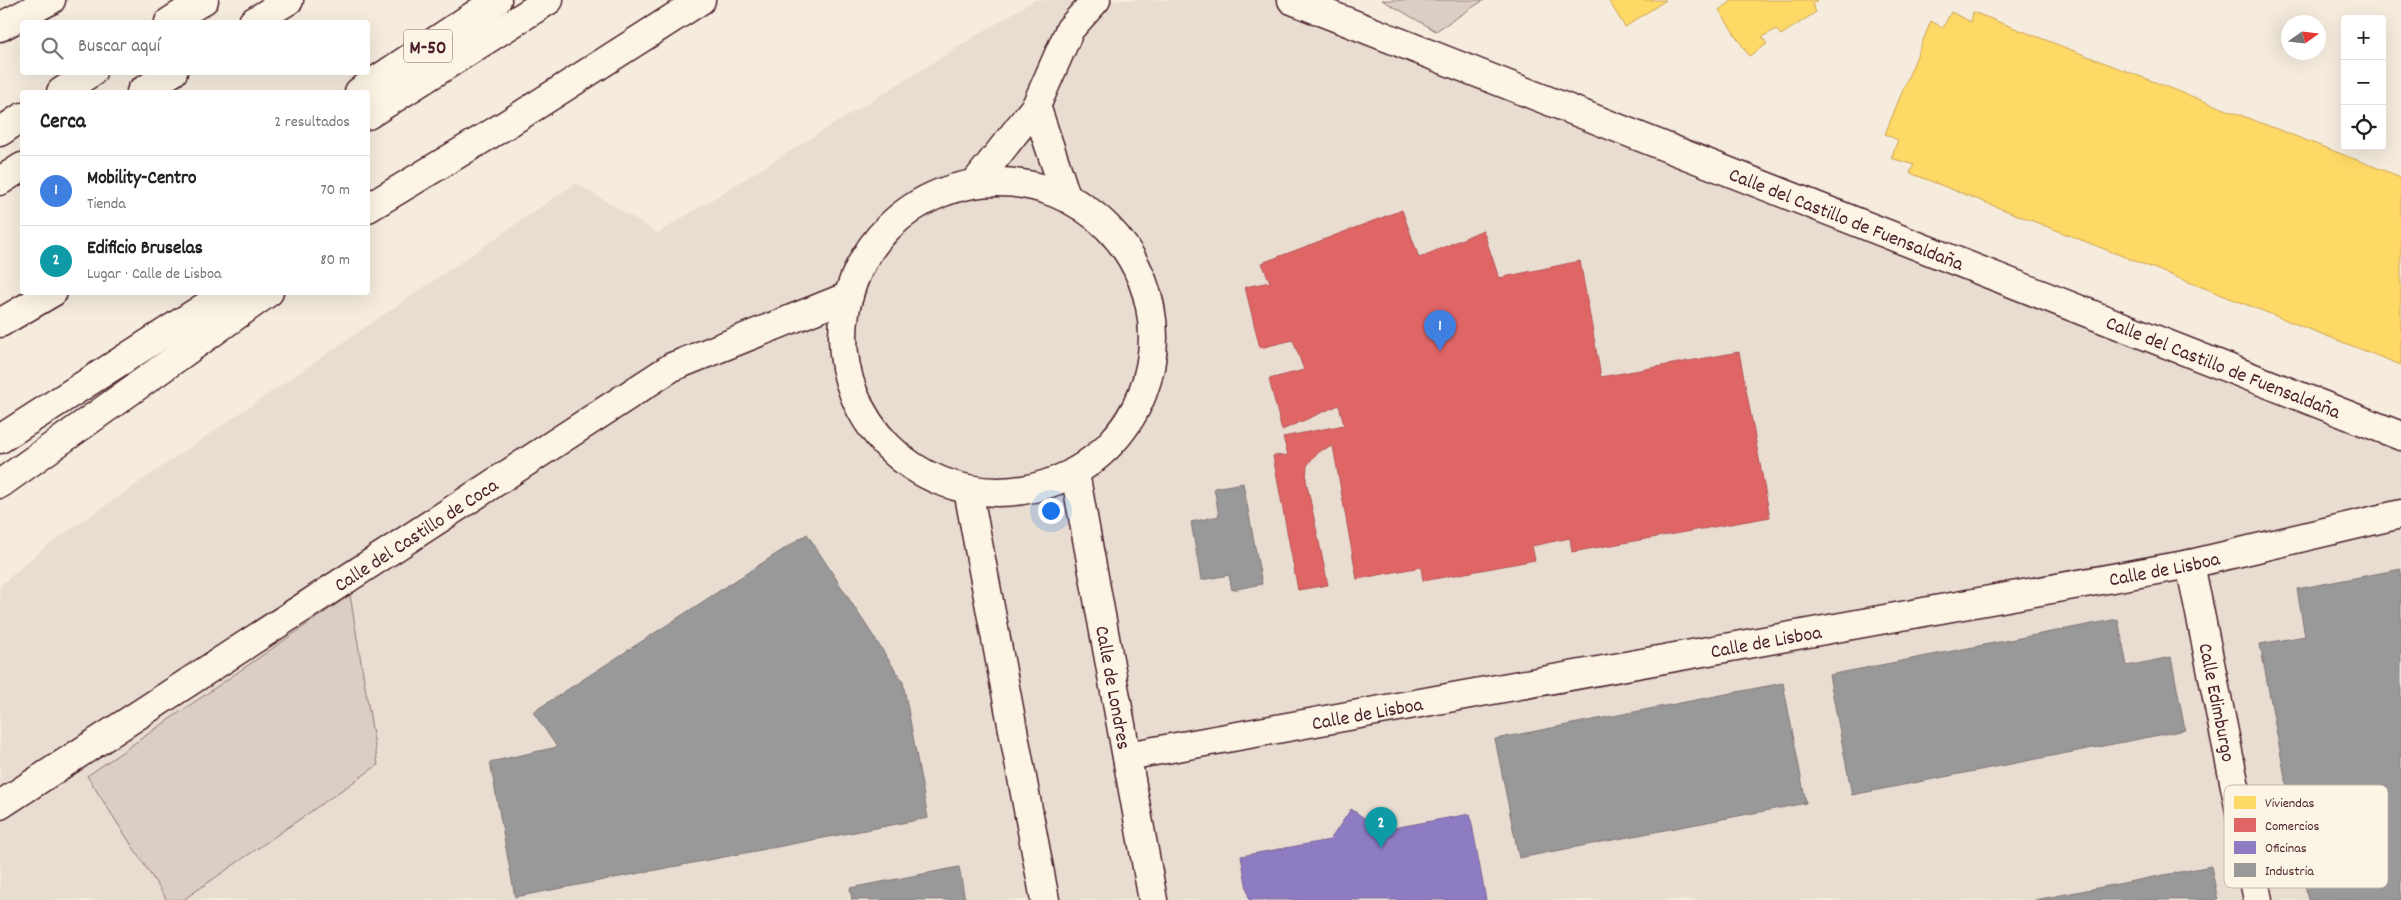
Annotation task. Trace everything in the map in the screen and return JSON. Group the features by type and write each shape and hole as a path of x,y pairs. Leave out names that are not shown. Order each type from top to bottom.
{"main road":[{"path":"0,27 51,0"},
{"path":"172,20 204,0"},
{"path":"256,20 289,0"},
{"name":"M-50","path":"362,90 497,0"},
{"path":"370,114 549,0"},
{"path":"370,207 504,126 701,0"},
{"path":"974,182 1036,106 1070,29 1096,0"},
{"name":"Calle del Castillo de Fuensaldaña","path":"1292,0 2401,436"},
{"path":"64,90 87,75"},
{"path":"144,90 168,75"},
{"path":"1036,106 1066,196"},
{"path":"0,132 20,118"},
{"path":"370,222 504,126"},
{"path":"0,181 20,168"},
{"path":"974,182 1021,182 1066,196 1112,229 1142,276 1155,332 1146,388 1142,396 1118,437 1075,473 1023,491 968,490 921,472 881,439 855,396 843,346 848,296 866,254 895,220 932,196 974,182"},
{"path":"0,323 48,295"},
{"path":"0,439 223,295"},
{"path":"0,484 265,295"},
{"name":"Calle del Castillo de Coca","path":"0,805 672,366 848,296"},
{"name":"Calle de Londres","path":"1075,473 1153,900"},
{"path":"968,490 1045,900"},
{"name":"Calle de Lisboa","path":"1127,756 2190,564 2401,514"},
{"name":"Calle Edimburgo","path":"2190,564 2235,785"}],"shaded area":[{"path":"1034,0 1284,0 2401,444 2401,900 0,900 0,586 45,547 576,183 658,233"},
{"path":"1382,0 1484,0 1436,31"},
{"path":"350,595 378,765 183,900 167,900 87,776"}],"building: Viviendas":[{"path":"1608,0 1666,0 1625,27"},
{"path":"1730,0 1818,0 1812,4 1816,12 1781,35 1776,29 1762,37 1767,44 1749,56 1719,10 1731,2"},
{"path":"1951,12 1971,22 1973,12 2401,177 2401,365 1910,173 1914,165 1891,158 1898,140 1885,134 1931,21 1943,28"}],"building: Comercios":[{"path":"1402,210 1419,258 1483,230 1499,278 1580,261 1601,377 1739,352 1770,517 1572,552 1570,538 1532,546 1535,560 1423,581 1421,567 1357,579 1333,446 1322,450 1314,456 1307,466 1306,480 1328,585 1298,590 1273,456 1288,455 1283,437 1344,425 1339,405 1282,430 1269,379 1304,370 1293,340 1260,348 1245,287 1270,282 1262,263"}],"building: Oficinas":[{"path":"1351,809 1382,830 1470,814 1486,900 1249,900 1241,856 1330,840"}],"building: Industria":[{"path":"1243,483 1262,584 1232,590 1229,575 1201,580 1191,522 1219,516 1214,488"},
{"path":"807,534 903,682 928,818 515,897 490,762 557,747 533,712"},
{"path":"2401,569 2401,900 2308,900 2306,888 2388,888 2388,785 2286,785 2260,644 2305,636 2297,589"},
{"path":"2118,619 2127,666 2171,657 2185,730 1852,795 1829,675"},
{"path":"1783,683 1806,803 1519,858 1495,739"},
{"path":"2211,866 2218,900 2035,900"},
{"path":"959,867 965,900 852,900 850,888"}],"place":[{"name":"Mobility-Centro","path":"1440,351"},
{"name":"Edificio Bruselas","path":"1381,848"}]}
